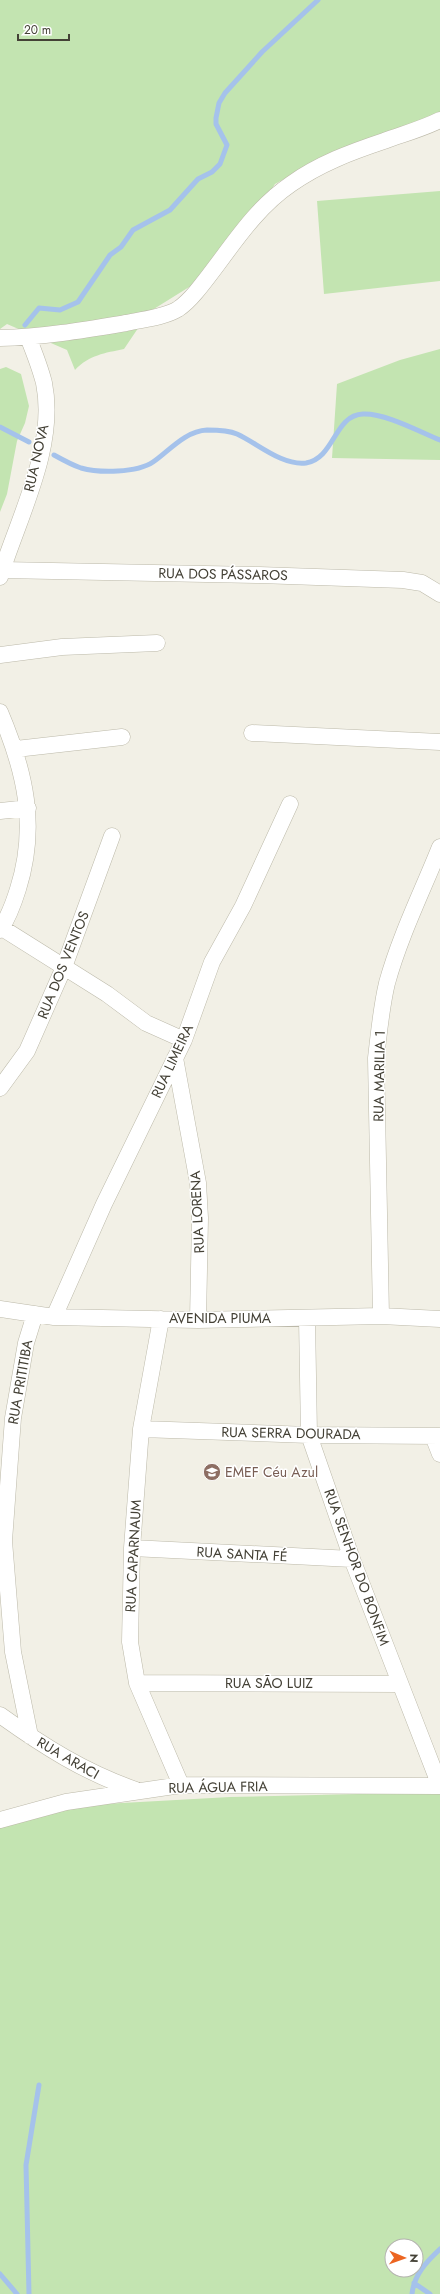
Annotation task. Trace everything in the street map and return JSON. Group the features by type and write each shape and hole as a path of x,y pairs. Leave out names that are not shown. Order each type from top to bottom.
{"street":[{"path":"0,338 28,337 83,330 162,316 179,308 195,293 244,228 267,203 289,185 315,167 383,141 432,128 440,120"},
{"name":"RUA NOVA","path":"1,574 35,475 43,441 46,412 44,384 28,337"},
{"name":"RUA DOS PÁSSAROS","path":"1,574 403,580 422,584 435,589 440,594"},
{"path":"0,655 62,646 157,643"},
{"path":"0,712 16,749 28,808 28,841 23,873 16,898 1,929 107,994 146,1023 184,1040"},
{"path":"252,733 440,742"},
{"path":"16,749 122,737"},
{"name":"RUA LIMEIRA","path":"54,1317 104,1204 184,1040 212,962 243,906 290,804"},
{"path":"0,811 28,808"},
{"name":"RUA DOS VENTOS","path":"0,1088 27,1051 64,967 112,836"},
{"name":"RUA MARILIA 1","path":"381,1316 376,1058 381,1017 387,984 398,950 440,847"},
{"name":"RUA LORENA","path":"175,1058 198,1183 200,1218 198,1320"},
{"name":"AVENIDA PIUMA","path":"0,1309 54,1317 198,1320 381,1316 440,1319"},
{"name":"RUA PRITITIBA","path":"30,1736 12,1652 4,1542 13,1418 26,1343 35,1314"},
{"name":"RUA SENHOR DO BONFIM","path":"307,1318 309,1435 352,1560 440,1786"},
{"name":"RUA CAPARNAUM","path":"161,1319 141,1429 132,1548 130,1642 137,1683 181,1785"},
{"name":"RUA SERRA DOURADA","path":"141,1429 309,1435 437,1436"},
{"path":"437,1436 440,1454"},
{"name":"RUA SANTA FÉ","path":"132,1548 352,1560"},
{"name":"RUA SÃO LUIZ","path":"137,1683 400,1684"},
{"name":"RUA ARACI","path":"0,1715 78,1766 108,1780 140,1791"},
{"name":"RUA ÁGUA FRIA","path":"0,1820 66,1802 181,1785 440,1786"}],"green space":[{"path":"0,0 440,0 440,125 312,164 275,184 242,236 194,284 149,312 124,349 104,353 92,358 80,365 75,370 67,350 7,324 0,329"},
{"path":"440,191 440,281 324,294 317,201"},
{"path":"440,349 440,460 332,458 337,384 400,360"},
{"path":"6,367 21,374 29,406 25,423 17,441 7,494 0,512 0,369"},
{"path":"440,1792 440,2294 0,2294 0,1828 86,1805 230,1797"}],"waterway":[{"path":"25,325 39,308 60,310 78,302 110,255 121,247 133,230 170,210 198,179 212,172 220,164 227,145 216,124 219,103 225,93 262,52 318,0"},
{"path":"54,455 74,465 89,470 128,470 146,466 178,442 192,434 199,431 214,430 237,434 279,458 297,463 306,463 316,460 323,453 346,421 353,416 363,414 372,414 391,419 440,440"},
{"path":"0,427 29,442"},
{"path":"29,2294 26,2165 39,2085"},
{"path":"412,2294 418,2275 440,2249"},
{"path":"0,2274 17,2294"},
{"path":"414,2283 430,2294"}],"place":[{"name":"EMEF Céu Azul","path":"212,1472"}]}
